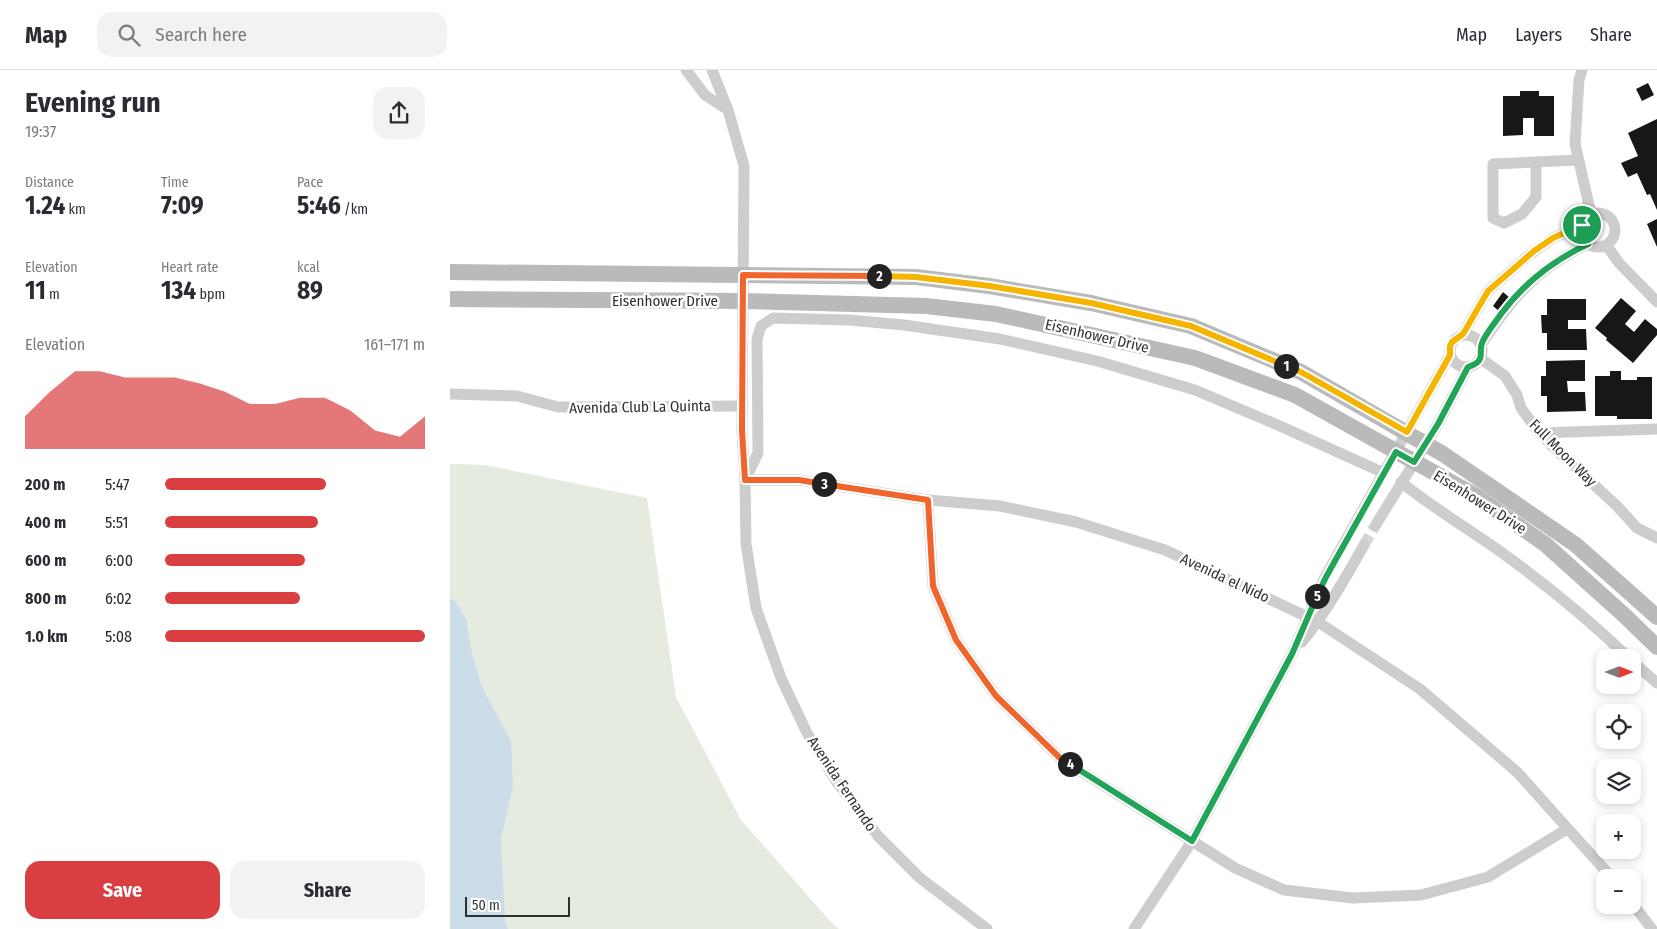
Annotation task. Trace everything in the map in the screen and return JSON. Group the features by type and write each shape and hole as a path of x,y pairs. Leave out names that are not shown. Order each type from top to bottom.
{"main road":[{"name":"Eisenhower Drive","path":"450,272 833,275 926,278 990,286 1091,303 1191,326 1301,372 1426,443 1576,545 1657,617"},
{"name":"Eisenhower Drive","path":"450,299 744,301 926,306 996,314 1195,358 1295,395 1476,496 1545,544 1624,614 1657,647"}],"street":[{"path":"686,70 705,95 728,110"},
{"name":"Avenida Fernando","path":"712,70 728,110 744,166 742,406 746,544 756,608 781,678 807,733 836,781 878,836 920,878 987,929"},
{"path":"1582,70 1579,80 1575,144 1591,214"},
{"path":"1536,162 1536,198 1522,214 1504,223 1493,218 1492,164 1578,160"},
{"path":"1602,213 1613,220 1616,231 1615,237 1607,246 1597,248 1588,244 1582,236 1582,225 1591,214 1602,213"},
{"path":"1463,334 1476,338 1481,345 1482,354 1480,358 1468,367 1459,366 1452,360 1450,346 1452,342 1463,334 1488,291 1546,242 1582,225"},
{"path":"1481,345 1502,313 1530,281 1568,254 1588,244"},
{"path":"1607,246 1619,263 1657,302"},
{"name":"Avenida Fernando","path":"745,480 758,453 757,338 760,326 773,318"},
{"name":"Eisenhower Drive","path":"773,318 849,320 904,325 1000,339 1096,361 1195,390 1384,473"},
{"path":"1313,620 1326,577 1450,355"},
{"name":"Full Moon Way","path":"1480,358 1505,376 1517,395 1521,408 1552,446 1618,506 1637,528 1657,538"},
{"path":"1375,526 1438,424 1468,367"},
{"name":"Avenida Club La Quinta","path":"450,394 517,396 558,407 575,408 742,406"},
{"path":"1540,433 1657,429"},
{"name":"Avenida el Nido","path":"745,480 799,480 928,500 1000,506 1076,522 1165,550 1313,620 1420,689 1518,772 1604,869"},
{"name":"Eisenhower Drive","path":"1401,482 1424,501 1505,555 1595,626 1619,649"},
{"path":"928,500 933,586 956,640 996,696 1060,758 1235,868 1284,890 1353,898 1421,895 1488,877 1568,829"},
{"path":"1134,929 1192,841 1292,654 1313,620 1350,571 1364,545"},
{"path":"1641,668 1657,683"},
{"path":"1640,914 1652,929"}],"shaded area":[{"path":"450,464 485,465 647,498 676,697 741,820 839,929 450,929"}],"water":[{"path":"450,598 455,601 466,619 472,653 482,687 511,741 513,786 501,839 505,920 508,929 450,929"}],"building":[{"path":"1648,83 1654,95 1642,101 1636,89"},
{"path":"1520,91 1539,91 1539,96 1554,96 1554,136 1534,136 1534,118 1523,118 1523,135 1503,136 1503,96 1520,96"},
{"path":"1657,119 1657,210 1650,194 1647,195 1637,173 1628,177 1621,163 1638,156 1628,133"},
{"path":"1657,219 1657,247 1647,224"},
{"path":"1503,292 1510,298 1500,312 1493,306"},
{"path":"1621,298 1636,311 1625,324 1634,332 1645,319 1657,329 1657,335 1633,363 1595,328"},
{"path":"1547,299 1586,299 1586,320 1568,320 1568,329 1586,329 1587,350 1547,350 1547,333 1542,333 1541,315 1547,315"},
{"path":"1585,360 1585,381 1567,381 1568,392 1585,392 1586,411 1547,412 1547,396 1541,396 1541,376 1546,376 1546,361"},
{"path":"1610,371 1621,371 1621,380 1637,380 1637,377 1652,377 1652,419 1617,419 1617,416 1595,416 1595,376 1610,376"}],"tunnel":[{"path":"1364,545 1375,526"}],"route":[{"path":"1582,225 1582,236 1588,244 1568,254 1530,281 1502,313 1481,345 1482,354 1480,358 1468,367 1438,424 1414,462 1396,452 1326,577 1292,654 1192,841 1060,758 996,696 956,640 933,586 928,500 799,480 745,480 742,430 743,275 916,277 990,286 1091,303 1191,326 1301,372 1407,432 1450,355 1452,342 1463,334 1488,291 1534,251 1553,238 1582,225"}]}
